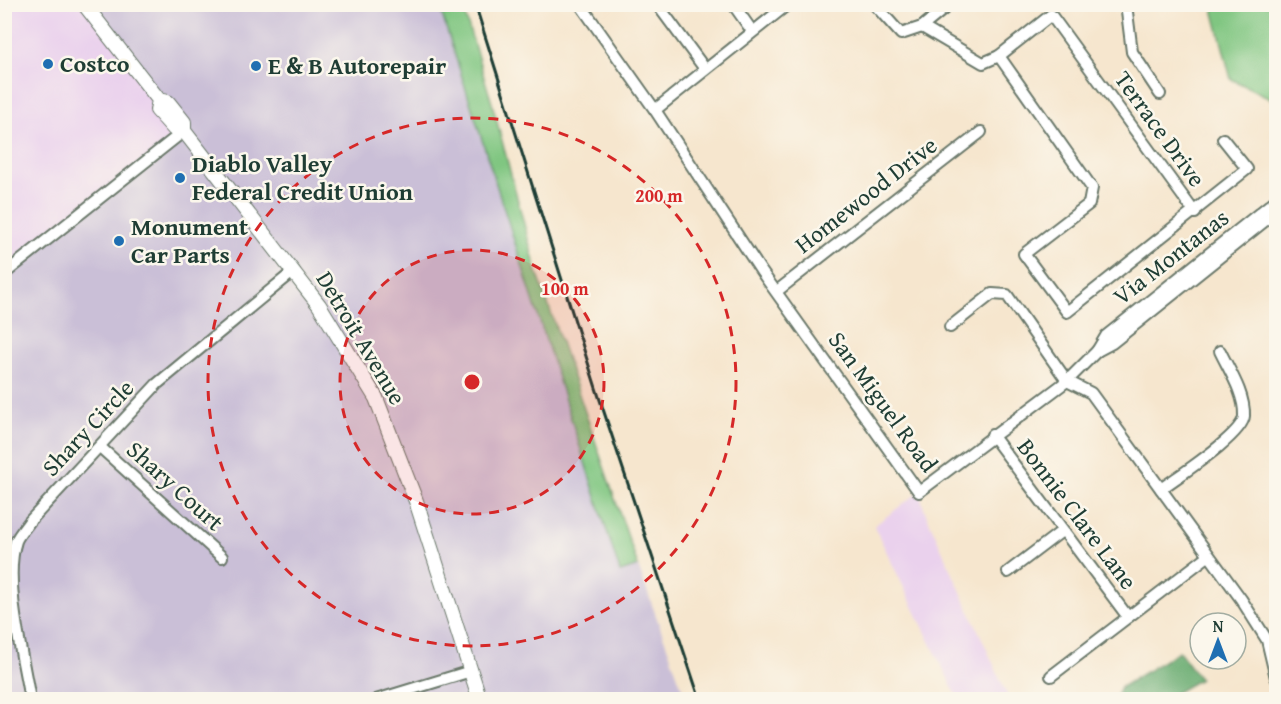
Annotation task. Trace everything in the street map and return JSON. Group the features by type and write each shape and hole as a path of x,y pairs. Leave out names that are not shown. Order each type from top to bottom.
{"street":[{"name":"San Miguel Road","path":"580,4 655,110 777,291 919,492 1066,381"},
{"path":"657,4 705,69"},
{"path":"733,4 752,31"},
{"path":"655,110 788,4"},
{"path":"874,4 901,34 922,27 950,4"},
{"path":"1126,4 1132,52 1160,94"},
{"name":"Detroit Avenue","path":"86,6 159,100 157,110 174,129 184,131 319,305 381,408 416,501 480,699"},
{"name":"Terrace Drive","path":"1051,15 1195,213 1067,312 1024,254 1089,204 1092,188 999,56 1051,15"},
{"path":"922,27 983,63 999,56"},
{"path":"4,274 184,131"},
{"name":"Homewood Drive","path":"777,291 981,132"},
{"path":"1195,213 1247,169 1223,139"},
{"name":"Via Montanas","path":"1066,381 1097,351 1106,336 1276,200"},
{"name":"Via Montanas","path":"1097,351 1112,344 1276,212"},
{"name":"Shary Circle","path":"30,699 12,585 12,563 17,539 29,522 157,384 294,271"},
{"path":"950,327 992,294 1007,295 1066,381 1090,393 1241,599 1267,640 1276,678"},
{"path":"1161,489 1236,432 1244,419 1242,401 1220,351"},
{"name":"Bonnie Clare Lane","path":"992,435 1128,617"},
{"name":"Shary Court","path":"100,447 222,557"},
{"path":"1008,572 1062,531"},
{"path":"1051,676 1208,556"},
{"path":"376,699 471,671"}],"shaded area":[{"path":"5,5 84,5 184,131 5,274"},
{"path":"84,5 439,5 620,571 638,566 686,699 5,700 5,274 184,131"},
{"path":"919,492 926,514 1009,699 958,699 874,526"}],"green space":[{"path":"439,5 462,5 492,103 536,269 638,566 620,572"},
{"path":"1212,5 1276,5 1276,101 1231,79"},
{"path":"1179,651 1188,663 1188,671 1194,671 1200,679 1165,699 1115,699 1120,688"}],"railway":[{"path":"475,4 596,388 700,700"}],"place":[{"name":"Costco","path":"48,64"},
{"name":"E & B Autorepair","path":"256,66"},
{"name":"Diablo Valley Federal Credit Union","path":"180,178"},
{"name":"Monument Car Parts","path":"119,241"}]}
